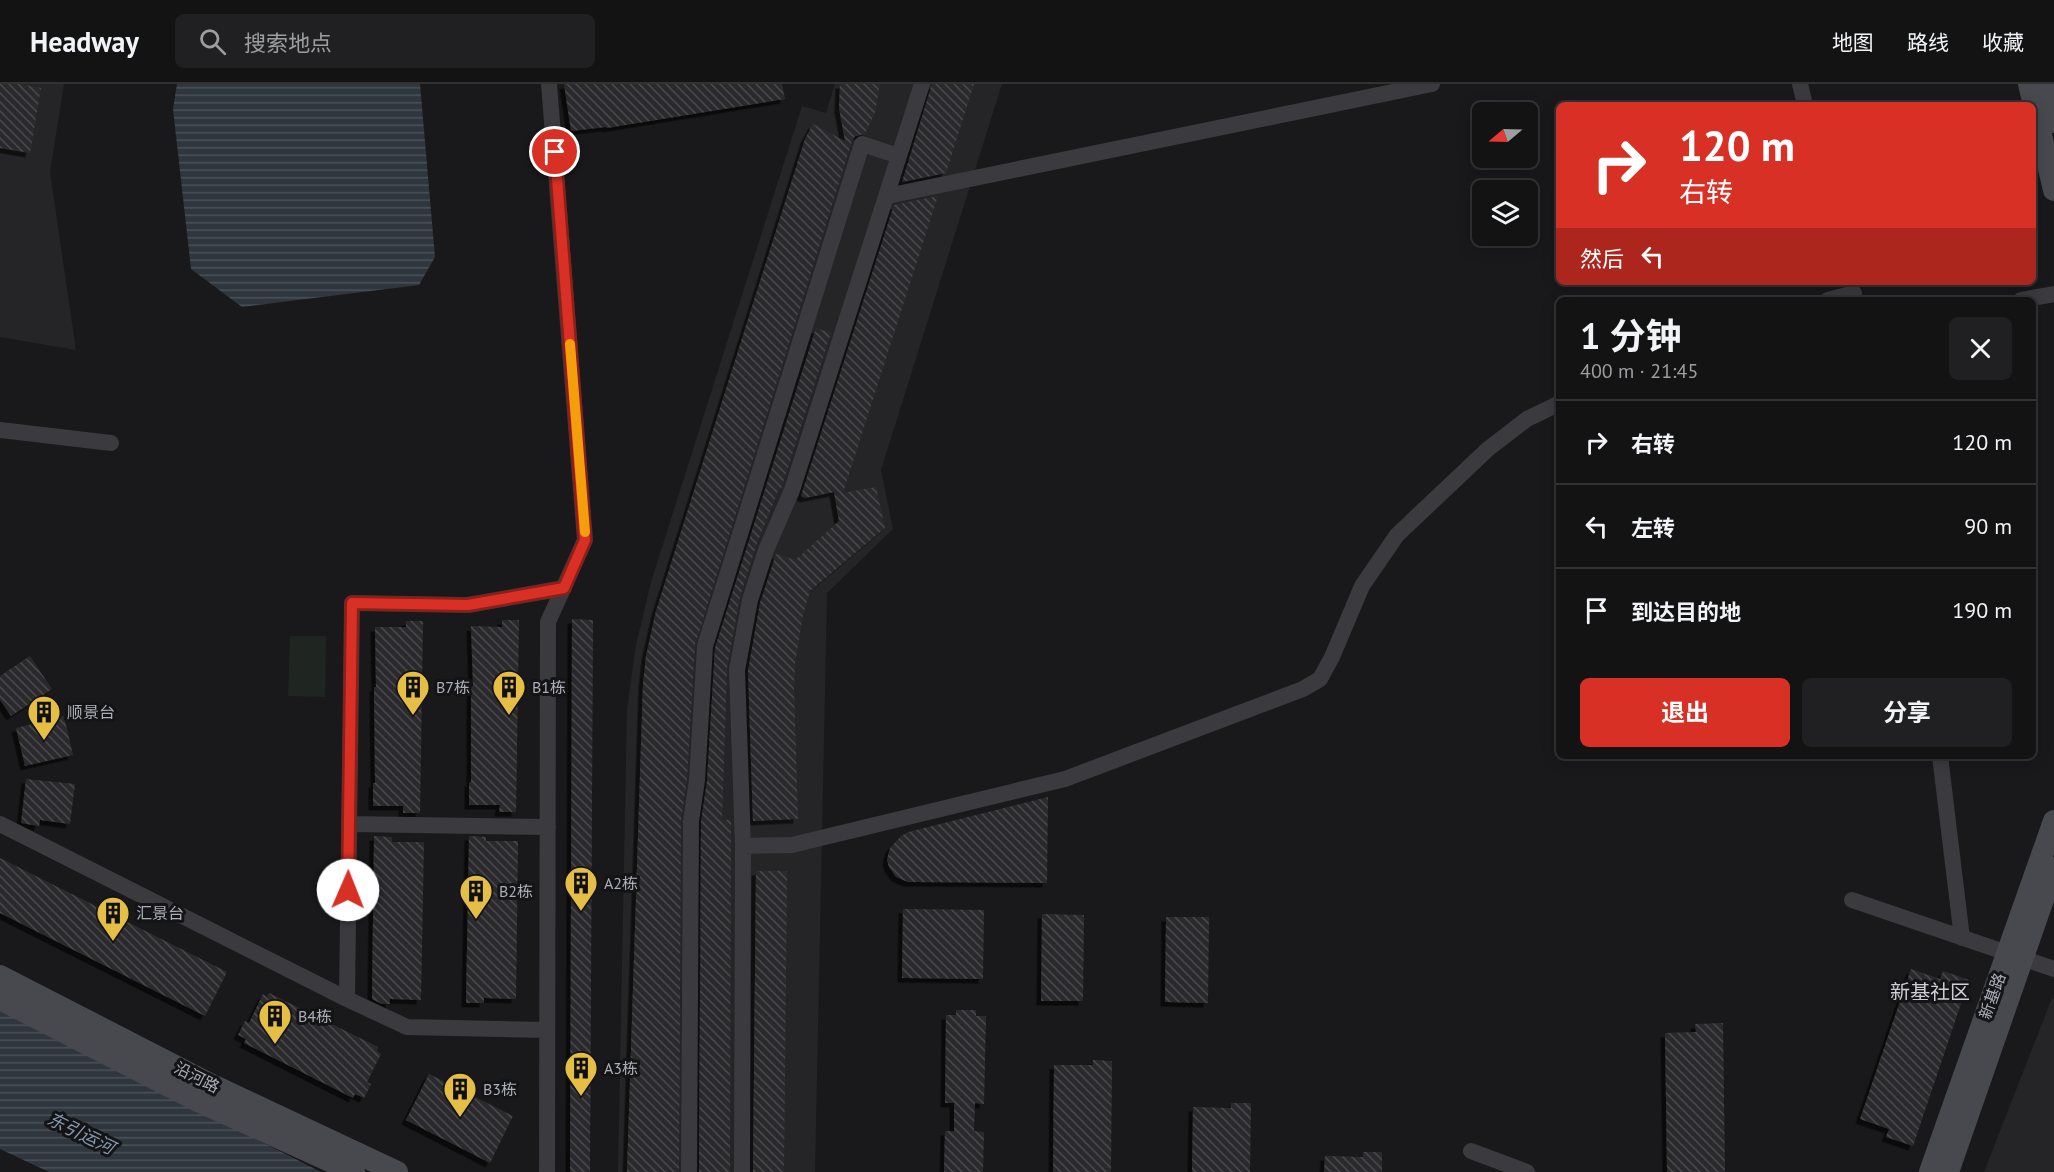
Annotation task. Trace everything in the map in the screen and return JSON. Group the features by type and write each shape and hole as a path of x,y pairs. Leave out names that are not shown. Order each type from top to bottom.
{"street":[{"path":"547,1172 548,622 585,540 549,84"},
{"path":"742,1172 743,846 737,670 750,600 766,550 792,490 922,84"},
{"path":"887,196 1432,84"},
{"path":"1800,84 1804,102"},
{"path":"2029,84 2033,102"},
{"path":"2045,84 2054,122"},
{"path":"2036,114 2054,190"},
{"path":"689,1172 691,821 697,780 705,646 862,144 899,156"},
{"path":"1837,297 1853,292"},
{"path":"2036,297 2054,294"},
{"path":"743,846 792,845 1065,779 1303,689 1320,679 1332,657 1362,586 1397,535 1488,449 1527,419 1556,405"},
{"path":"0,430 111,444"},
{"path":"347,999 352,603 468,605 564,588"},
{"path":"1940,759 1962,938"},
{"name":"新基路","path":"1948,1172 2054,821"},
{"path":"0,824 407,1027 547,1030"},
{"path":"349,824 548,827"},
{"name":"新基路","path":"1930,1172 2015,955 2054,868"},
{"path":"1852,900 2054,969"},
{"name":"沿河路","path":"0,976 210,1084 397,1172"},
{"name":"沿河路","path":"0,999 198,1101 354,1172"},
{"path":"1470,1151 1527,1172"}],"shaded area":[{"path":"0,84 64,84 50,172 76,350 0,337"},
{"path":"835,84 1002,84 881,470 893,529 827,593 815,1172 618,1172 627,709 636,645 651,582 802,106 826,113"},
{"path":"290,636 326,636 325,697 288,696"},
{"path":"2052,998 2054,999 2054,1172 1984,1172"}],"water":[{"path":"177,84 420,84 435,257 419,285 242,307 191,269 173,109"},
{"name":"东引运河","path":"0,1009 321,1172 49,1172 0,1149"}],"building":[{"path":"0,84 20,84 41,88 30,153 0,148"},
{"path":"564,84 782,84 785,99 607,128 571,131"},
{"path":"840,84 880,84 875,112 865,134 855,136 852,141 695,645 687,779 681,821 679,1172 627,1172 643,684 646,656 656,611 805,139 813,124 845,141 839,108"},
{"path":"932,84 974,84 946,173 902,182"},
{"path":"938,196 843,493 876,487 885,528 810,591 803,615 795,663 798,819 753,821 748,671 760,603 776,554 795,560 839,521 834,492 805,498 801,496 894,205"},
{"path":"816,328 831,333 781,489 779,489 756,546 740,597 727,668 722,820 731,820 730,1172 699,1172 701,822 707,781 715,648"},
{"path":"572,619 593,620 590,1172 570,1172"},
{"name":"B1栋","path":"502,620 519,620 516,812 499,812 500,805 469,805 471,686 473,686 471,626 502,627"},
{"name":"B7栋","path":"406,621 423,621 420,813 403,813 403,806 373,806 375,627 406,627"},
{"path":"30,656 52,689 11,716 0,700 0,676"},
{"path":"64,716 73,755 25,766 16,728"},
{"path":"26,779 75,784 70,824 40,820 39,826 21,823"},
{"path":"1048,797 1047,883 908,882 896,877 889,867 887,860 890,848 908,832"},
{"path":"374,836 392,837 392,842 424,842 421,1000 390,999 390,1004 382,1004 372,999"},
{"name":"B2栋","path":"469,836 486,837 486,841 518,841 516,999 484,998 484,1003 466,1003"},
{"name":"汇景台","path":"0,858 227,972 205,1016 0,913"},
{"path":"756,871 787,871 784,1172 753,1172"},
{"path":"903,909 984,910 983,979 902,978"},
{"path":"1042,914 1084,915 1083,1001 1041,1001"},
{"path":"1166,917 1209,917 1208,1003 1165,1002"},
{"path":"1911,969 1940,979 1943,971 1969,980 1913,1146 1886,1137 1889,1129 1860,1119"},
{"name":"B4栋","path":"269,993 378,1047 377,1051 381,1054 367,1082 371,1084 364,1098 355,1094 353,1098 244,1043 246,1039 238,1035 245,1021 249,1023 263,994 267,997"},
{"path":"956,1010 976,1010 976,1016 986,1016 984,1104 975,1103 974,1131 984,1132 983,1172 944,1172 945,1131 954,1131 954,1103 945,1103 946,1015 956,1015"},
{"path":"1723,1023 1725,1172 1667,1172 1665,1033 1696,1032 1695,1024"},
{"path":"1093,1060 1112,1061 1111,1172 1053,1172 1054,1065 1093,1065"},
{"name":"B3栋","path":"429,1074 513,1116 490,1163 406,1120"},
{"path":"1231,1103 1251,1103 1250,1172 1192,1172 1193,1107 1231,1108"},
{"path":"1363,1152 1382,1152 1382,1172 1324,1172 1325,1156 1363,1157"}],"slow traffic":[{"path":"570,344 585,532"}],"place":[{"name":"B7栋","path":"413,716"},
{"name":"B1栋","path":"509,716"},
{"name":"顺景台","path":"44,741"},
{"name":"A2栋","path":"581,912"},
{"name":"B2栋","path":"476,920"},
{"name":"汇景台","path":"113,942"},
{"name":"B4栋","path":"275,1045"},
{"name":"A3栋","path":"581,1097"},
{"name":"B3栋","path":"460,1118"}],"district":[{"name":"新基社区","path":"1930,992"}],"route":[{"path":"348,890 352,603 468,605 564,588 585,540 555,152"}]}
